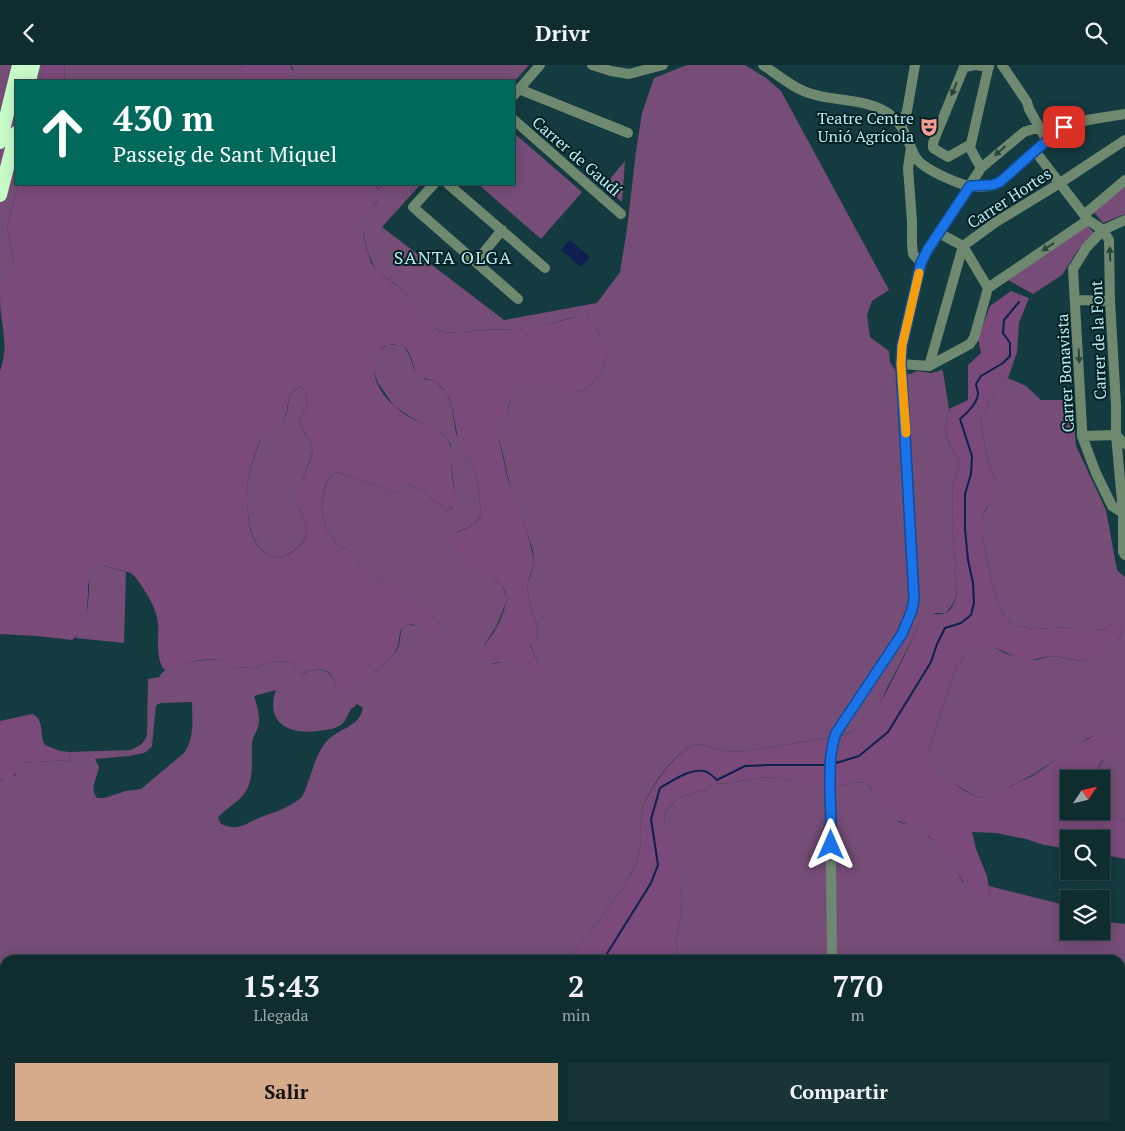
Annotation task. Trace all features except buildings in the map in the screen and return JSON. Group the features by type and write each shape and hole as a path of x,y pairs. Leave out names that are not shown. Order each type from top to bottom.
{"highway":[{"path":"15,80 19,65"},
{"path":"29,80 33,65"},
{"path":"0,142 15,81"},
{"path":"0,195 15,137"}],"street":[{"path":"540,65 516,92 628,133"},
{"path":"592,65 629,74 663,65"},
{"path":"763,65 809,94 869,105 883,110 902,126 917,160 941,175 970,186 992,185 1000,182 1064,127 1125,115"},
{"path":"902,126 907,111 915,65"},
{"path":"970,144 948,157 933,148 933,143 964,67 975,65 989,66 970,144 981,169"},
{"path":"1002,65 1027,102 1047,141"},
{"name":"Carrer de Gaudí","path":"515,121 621,214"},
{"path":"832,955 830,764 833,743 836,733 902,634 912,610 914,598 901,364 902,346 921,263 981,169 1024,132 1039,127"},
{"name":"Carrer Hortes","path":"929,366 963,246 996,222 1125,140"},
{"path":"911,146 908,168 912,244 914,254 921,263"},
{"path":"1035,151 1086,217 1103,231"},
{"path":"901,364 929,366 970,344 974,338 988,289 1086,217 1125,180"},
{"path":"433,185 413,207 518,299"},
{"path":"449,185 545,268"},
{"name":"Carrer Bonavista","path":"1123,513 1112,506 1096,473 1082,436 1073,269 1086,248 1103,231 1125,219"},
{"path":"476,262 502,230"},
{"name":"Carrer de la Font","path":"1103,231 1109,240 1116,431 1123,513 1123,552 1125,555"},
{"path":"939,233 963,246 988,289"},
{"path":"1076,300 1110,301"},
{"path":"1082,436 1116,431 1125,418"},
{"path":"1116,431 1125,444"}],"shaded area":[{"path":"0,65 44,65 41,80 15,80 15,185 18,185 7,227 14,262 0,297"},
{"path":"44,65 65,65 64,80 41,80"},
{"path":"65,65 241,65 243,73 243,80 64,80"},
{"path":"241,65 290,65 294,73 294,80 243,80"},
{"path":"290,65 529,65 515,81 294,80 293,68"},
{"path":"687,65 745,65 766,78 781,91 889,290 872,301 867,315 870,337 889,351 890,362 897,373 910,374 917,371 932,373 942,370 943,372 949,409 945,430 950,446 959,462 952,488 952,523 957,591 951,606 945,613 936,613 921,619 883,697 875,709 854,730 841,736 739,752 695,745 687,748 670,763 655,783 642,812 641,843 637,861 631,874 593,929 572,955 0,955 0,780 15,776 16,769 20,763 70,760 69,752 131,750 139,746 147,735 148,679 159,677 164,671 172,667 202,660 223,661 234,668 255,667 274,661 290,662 301,674 317,670 325,671 333,678 341,693 372,677 372,673 392,656 397,650 403,626 408,624 442,632 436,620 417,602 360,569 353,554 333,540 324,520 322,505 324,491 330,478 338,473 376,485 390,492 399,491 406,484 412,485 448,510 452,508 455,494 451,464 451,444 442,433 417,421 394,406 378,383 373,369 375,355 379,350 388,345 403,346 409,354 414,369 424,379 435,381 446,393 451,403 456,433 477,478 480,517 472,525 457,532 493,580 502,585 506,596 506,603 496,627 484,645 492,664 502,662 538,663 530,643 538,641 537,625 527,589 534,564 534,554 514,498 499,440 499,430 511,400 519,390 530,383 537,381 549,382 581,392 586,389 594,381 605,364 605,347 587,316 520,329 458,333 438,330 425,320 399,287 375,267 366,246 361,222 362,217 369,207 377,202 379,189 375,185 420,185 382,227 504,320 597,303 620,272 642,113 654,78","holes":["276,690 273,701 277,718 282,724 297,731 307,732 335,728 342,724 351,709 357,704 363,708 361,715 353,724 331,737 322,747 302,797 287,807 243,826 233,827 221,824 218,818 241,797 250,783 252,742 259,720 254,696","192,702 190,741 184,753 141,789 97,798 94,787 99,767 95,759 129,756 147,751 152,746 156,705 161,703"]},
{"path":"515,134 582,192 541,239 479,185 515,185"},
{"path":"625,161 622,202 604,186"},
{"path":"18,185 375,185 382,194 381,198 365,211 361,220 371,263 382,275 399,287 424,318 436,329 449,333 517,329 546,325 578,316 587,316 606,347 607,353 605,363 596,379 581,392 542,382 525,386 510,401 507,408 508,417 499,430 499,440 508,480 527,531 534,560 527,589 537,625 538,641 530,644 539,672 531,674 523,672 504,662 487,663 479,655 498,625 506,601 505,591 501,585 478,573 468,565 455,551 450,540 457,533 471,526 479,519 481,513 477,478 458,438 449,398 435,381 419,377 407,350 402,346 395,345 383,347 376,355 374,372 377,383 388,400 398,409 415,420 439,431 450,444 454,505 448,510 412,485 406,484 399,491 390,492 376,485 338,473 333,474 325,485 322,502 323,516 330,535 339,546 353,553 360,569 381,582 405,593 426,607 441,627 443,637 439,639 415,625 405,625 401,630 397,648 390,659 372,673 372,677 350,691 341,694 333,678 325,670 309,671 301,674 290,662 274,661 255,667 234,668 222,661 207,659 185,663 165,670 160,661 158,649 156,614 146,592 131,573 101,565 91,567 88,570 86,616 80,634 72,640 0,634 0,371 3,361 4,343 0,298 14,262 7,227","holes":["301,387 305,391 308,401 299,425 310,440 313,451 298,490 297,500 307,528 306,535 301,545 291,553 279,558 269,555 262,550 252,536 247,508 248,482 259,443 284,419 292,392"]},
{"path":"1125,185 1125,214 1103,223 1092,210"},
{"path":"1087,225 1095,234 1078,250 1062,275 1033,294 1008,280"},
{"path":"1011,291 1029,298 1019,323 1017,352 1008,378 995,392 980,419 987,458 996,482 996,491 982,516 982,535 991,579 1004,615 1009,622 1016,626 1035,629 1071,627 1096,631 1105,629 1112,624 1121,624 1122,632 1117,641 1107,650 1087,660 1052,656 1026,660 992,647 982,646 973,649 961,661 953,675 928,753 929,764 936,773 962,789 982,798 990,798 1034,775 1086,740 1108,731 1118,732 1123,736 1120,744 1101,762 1097,770 1060,770 1060,820 1110,820 1110,816 1125,820 1125,859 1110,856 1110,830 1060,830 1060,848 996,833 972,832 976,849 987,876 990,894 987,902 978,901 948,858 930,837 915,827 890,818 884,812 866,783 854,782 822,790 820,784 795,783 777,777 713,784 704,790 678,799 666,811 664,821 672,846 682,896 676,943 677,955 572,955 593,929 631,874 637,861 641,843 642,812 649,794 663,773 679,755 695,745 739,752 841,736 849,733 868,717 884,696 921,619 927,614 948,612 952,607 957,591 952,523 952,488 959,462 950,446 945,430 949,409 968,400 968,365 981,353 978,338 990,306"},
{"path":"1008,378 1026,386 1041,400 1066,400 1073,410 1076,446 1106,510 1117,570 1125,577 1125,820 1110,816 1110,770 1098,770 1107,756 1106,732 1088,738 1034,774 1011,786 997,797 988,799 971,794 932,770 927,763 928,753 953,675 961,661 977,646 985,645 1007,654 1034,660 1053,656 1074,660 1087,660 1108,649 1122,632 1121,624 1112,624 1105,629 1087,632 1071,627 1035,629 1016,626 1009,622 1004,615 991,579 982,535 982,516 987,508 996,482 987,458 980,419 995,392"},
{"path":"301,387 305,391 308,401 299,425 310,440 313,451 297,495 298,506 307,528 301,545 291,553 279,558 262,550 253,536 248,509 248,482 261,440 284,419 292,392"},
{"path":"96,565 126,572 124,643 76,638 82,628 86,613 89,592 88,570"},
{"path":"32,714 39,720 45,745 60,751 69,752 70,760 20,763 9,782 0,780 0,721"},
{"path":"777,777 795,783 814,782 840,786 854,782 866,783 896,820 921,830 935,843 948,857 962,881 990,894 989,886 1060,904 1060,940 1110,940 1110,922 1125,924 1125,955 677,955 676,943 682,896 664,821 666,811 678,799 687,795 704,790 713,784"}],"water":[{"path":"570,240 590,257 581,267 561,250"}],"waterway":[{"path":"833,764 859,756 888,732 931,662 945,628 961,623 971,615 974,603 965,529 965,494 971,474 972,456 960,419 969,411 978,396 976,384 981,376 1003,363 1010,356 1010,343 1003,333 1004,320 1019,302"},
{"path":"606,955 651,883 658,865 651,819 660,788 683,775 695,771 707,772 717,780 745,766 826,765"}],"slow traffic":[{"path":"906,433 901,364 902,346 919,273"}],"place":[{"name":"Teatre Centre Unió Agrícola","path":"929,127"}],"district":[{"name":"SANTA OLGA","path":"453,257"}],"route":[{"path":"831,845 830,768 831,752 836,733 902,634 909,620 914,598 901,364 902,346 921,263 928,249 970,186 984,187 1000,182 1064,127"}]}
